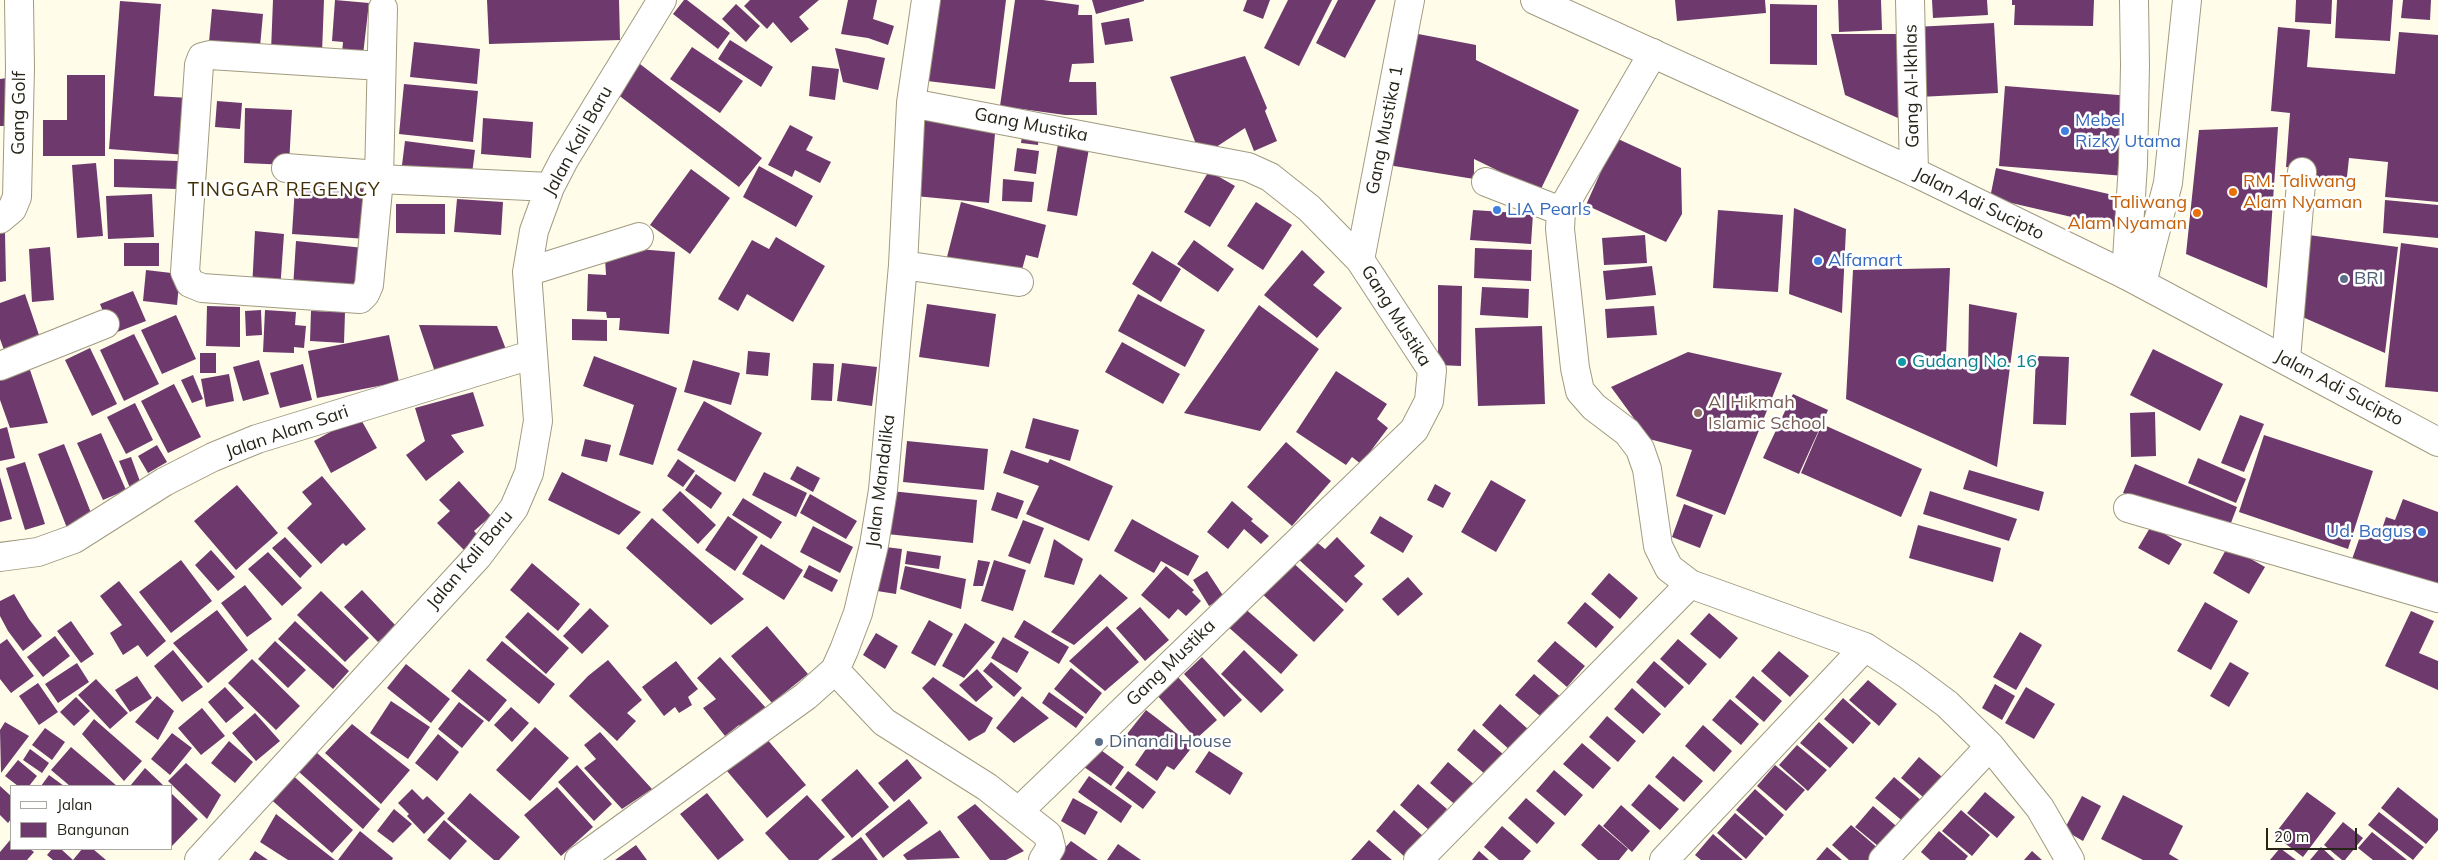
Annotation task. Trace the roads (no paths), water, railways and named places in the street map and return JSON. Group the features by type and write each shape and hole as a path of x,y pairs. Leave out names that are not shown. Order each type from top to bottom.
{"main road":[{"name":"Gang Golf","path":"0,219 12,209 16,197 10,68 19,0"},
{"name":"Jalan Kali Baru","path":"199,860 478,556 514,508 529,473 538,421 531,355 527,272 534,231 550,187 662,0"},
{"name":"Jalan Mandalika","path":"579,860 806,696 835,670 858,613 874,546 883,490 902,265 911,103 926,0"},
{"name":"Gang Mustika 1","path":"1360,260 1410,0"},
{"name":"Jalan Adi Sucipto","path":"1535,0 1914,172 2134,279 2438,442"},
{"name":"Gang Al-Ikhlas","path":"1910,0 1914,172"},
{"path":"2134,0 2136,66 2133,164 2134,279"},
{"path":"2134,279 2168,183 2187,0"},
{"path":"381,66 210,55 202,57 198,65 185,272 190,283 202,288 360,299 366,294 369,285 379,177 383,8"},
{"path":"1653,53 1561,211 1560,229 1575,368 1580,391 1594,407 1627,432 1640,449 1646,469 1658,546 1669,568 1690,584 1865,647 1908,675 1947,704 1990,746 2040,808 2070,860"},
{"name":"Gang Mustika","path":"911,103 1248,167 1270,177 1309,208 1360,260 1432,370 1430,401 1414,430 1019,811"},
{"path":"286,168 379,177 550,187"},
{"path":"2286,359 2302,172"},
{"path":"1486,182 1561,211"},
{"path":"527,272 639,236"},
{"path":"902,265 1019,282"},
{"path":"0,366 105,324"},
{"name":"Jalan Alam Sari","path":"0,557 38,552 74,538 164,482 213,457 256,439 531,355"},
{"path":"2128,508 2438,598"},
{"path":"1418,860 1690,584"},
{"path":"1664,860 1865,647"},
{"path":"835,670 884,722 986,787 1048,835 1047,854"},
{"path":"1883,860 1990,746"}],"place":[{"name":"Mebel Rizky Utama","path":"2065,131"},
{"name":"RM. Taliwang Alam Nyaman","path":"2233,192"},
{"name":"LIA Pearls","path":"1497,210"},
{"name":"Taliwang Alam Nyaman","path":"2197,213"},
{"name":"Alfamart","path":"1818,261"},
{"name":"BRI","path":"2344,279"},
{"name":"Gudang No. 16","path":"1902,362"},
{"name":"Al Hikmah Islamic School","path":"1698,413"},
{"name":"Ud. Bagus","path":"2422,532"},
{"name":"Dinandi House","path":"1099,742"}],"district":[{"name":"TINGGAR REGENCY","path":"284,190"}]}
